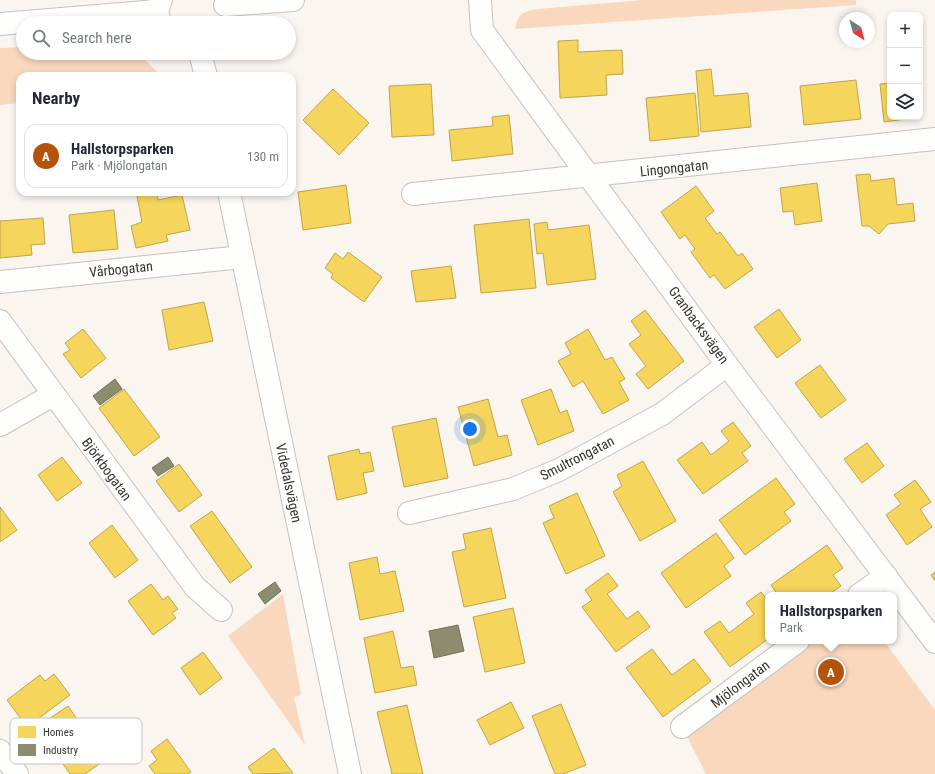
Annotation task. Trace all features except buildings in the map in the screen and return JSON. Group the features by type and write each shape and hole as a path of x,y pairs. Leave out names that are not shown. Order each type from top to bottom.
{"street":[{"path":"224,10 293,0"},
{"name":"Granbacksvägen","path":"480,0 482,30 591,176 728,365 935,642"},
{"path":"98,16 159,11"},
{"path":"0,24 16,23"},
{"path":"202,60 205,72"},
{"name":"Lingongatan","path":"413,194 935,139"},
{"name":"Videdalsvägen","path":"230,196 350,774"},
{"name":"Vårbogatan","path":"0,282 242,256"},
{"name":"Björkbogatan","path":"0,321 195,587 221,610"},
{"name":"Smultrongatan","path":"409,513 513,489 559,470 662,414 728,365"},
{"path":"0,425 53,395"},
{"path":"864,592 886,576"},
{"name":"Mjölongatan","path":"682,726 794,644"},
{"path":"0,751 17,774"}],"shaded area":[{"path":"643,0 856,0 856,5 515,29 519,16 524,12 538,9"},
{"path":"16,47 16,60 145,60 157,72 16,72 16,103 0,105 0,48"},
{"path":"283,594 301,695 294,697 305,745 228,636"},
{"path":"794,644 886,644 935,710 935,774 706,774 682,727"}],"place":[{"name":"Hallstorpsparken","path":"831,672"}]}
